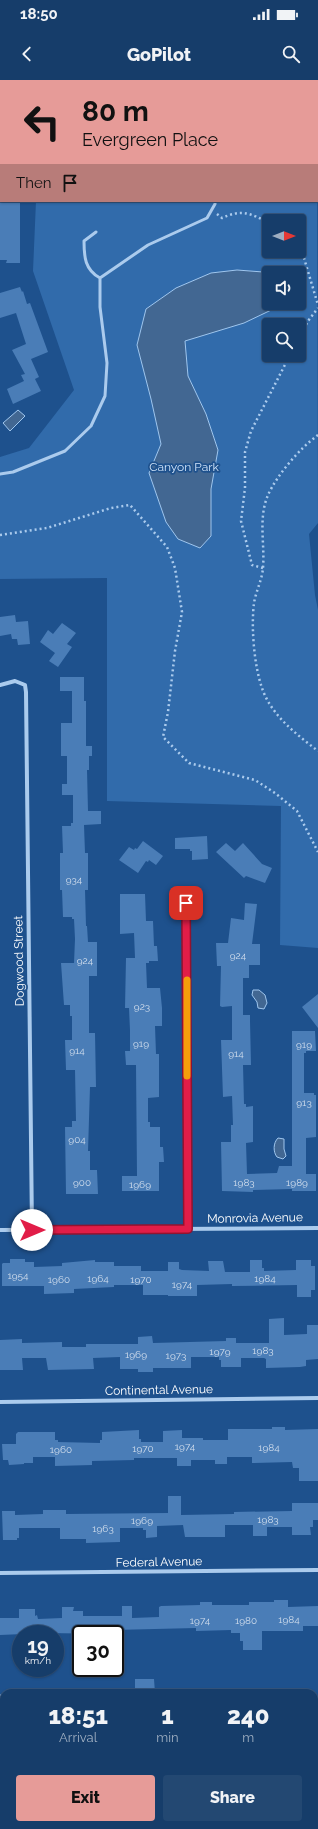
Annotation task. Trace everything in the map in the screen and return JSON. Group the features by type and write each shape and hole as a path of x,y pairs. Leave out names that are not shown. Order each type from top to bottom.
{"street":[{"name":"Dogwood Street","path":"0,685 14,681 24,685 26,692 32,1230"},
{"path":"186,903 188,1229"},
{"name":"Monrovia Avenue","path":"0,1230 318,1228"},
{"name":"Continental Avenue","path":"0,1402 318,1398"},
{"name":"Federal Avenue","path":"0,1573 318,1570"}],"lane":[{"path":"100,278 148,245 207,218 215,202"},
{"path":"96,232 84,241 84,256 88,267 100,278"},
{"path":"0,474 13,472 65,452 91,426 105,396 107,363 100,307 100,278"}],"path":[{"path":"212,210 222,218 234,213 247,213 262,220"},
{"path":"304,258 318,305"},
{"path":"306,326 318,308"},
{"path":"263,568 252,565 241,521 245,488 245,452 251,430 286,362"},
{"path":"318,435 308,442 290,462 268,495 264,511 263,568 254,604 253,634 262,688 276,713 298,735 318,750"},
{"path":"0,535 47,528 111,508 130,505 166,547 175,568 182,612 174,651 168,712 163,737 189,763 255,780 275,793 297,811 318,852"}],"green space":[{"name":"Canyon Park","path":"36,202 317,202 318,523 309,534 315,595 318,610 318,948 280,945 281,806 107,801 107,578 0,579 0,457 29,448 74,390 33,271"}],"shaded area":[{"path":"237,270 262,272 262,310 271,310 244,323 185,341 188,376 206,414 218,450 211,489 211,536 200,548 178,539 166,522 149,473 161,444 137,345 146,309 176,288 211,273"},
{"path":"18,410 25,416 10,431 3,423"},
{"path":"253,990 259,990 265,995 267,1003 264,1009 258,1008 257,1002 252,995"},
{"path":"278,1138 284,1139 286,1156 283,1159 277,1157 275,1153 274,1145"}],"building":[{"path":"0,202 20,202 20,263 6,263 7,260 0,260"},
{"path":"20,287 22,292 23,291 27,304 30,303 48,352 31,359 39,377 35,379 41,391 13,404 7,389 24,381 21,375 25,374 12,350 26,344 16,313 0,318 0,293"},
{"path":"15,615 16,622 28,621 30,644 18,645 17,639 12,639 11,634 0,636 0,617"},
{"path":"62,623 76,633 67,644 72,647 58,667 49,661 55,653 40,642 48,630 53,634"},
{"path":"60,677 84,677 84,701 86,701 86,746 92,746 92,756 89,756 89,770 87,770 88,811 101,811 101,824 84,825 85,853 88,853 88,890 85,890 86,926 88,942 97,942 97,976 89,976 89,1033 95,1033 96,1087 90,1087 88,1151 90,1151 90,1170 97,1170 98,1194 66,1194 65,1127 72,1127 72,1121 76,1121 75,1070 66,1070 65,1040 72,1040 72,1016 70,1016 70,1005 64,1005 61,963 74,963 75,939 74,919 72,919 72,917 63,917 62,890 60,890 60,853 63,853 62,826 71,826 71,823 73,823 73,795 62,795 62,784 67,784 67,756 61,756 61,723 72,723 72,691 60,691"},
{"path":"207,836 208,859 192,860 192,851 190,851 190,849 175,849 175,838"},
{"path":"143,841 163,856 156,865 149,860 148,862 146,861 138,873 119,860 129,847 134,850 135,848 137,849"},
{"path":"226,843 235,851 243,843 262,864 272,868 265,883 246,876 244,878 216,852"},
{"path":"120,894 145,894 146,921 153,921 154,946 157,946 158,961 149,961 149,963 146,963 147,988 160,988 162,1008 162,1026 155,1026 156,1054 159,1054 159,1097 148,1098 148,1122 150,1122 150,1127 160,1127 160,1147 163,1147 164,1162 159,1162 159,1191 122,1191 122,1176 137,1176 136,1065 126,1065 125,1051 130,1051 129,1008 125,1008 126,958 135,958 134,933 120,934"},
{"path":"245,903 257,904 252,944 260,944 260,965 249,965 249,978 243,978 243,1015 250,1015 251,1065 243,1065 244,1104 246,1104 246,1107 253,1106 253,1142 246,1143 247,1174 277,1173 279,1166 292,1166 292,1031 315,1031 316,1051 306,1051 306,1053 304,1053 304,1093 314,1093 314,1095 316,1095 316,1137 306,1138 306,1174 316,1174 316,1191 292,1191 292,1189 253,1190 253,1192 222,1191 221,1142 231,1142 231,1125 233,1125 232,1096 223,1097 221,1040 232,1040 232,1006 220,1006 221,966 217,966 216,943 228,943 231,918 244,920"},
{"path":"318,994 318,1028 302,1007"},
{"path":"10,1259 25,1259 25,1262 34,1262 34,1267 62,1266 62,1263 95,1260 95,1262 114,1262 114,1266 141,1266 141,1271 168,1271 168,1262 179,1262 179,1269 182,1270 209,1271 208,1261 223,1261 225,1272 250,1272 250,1260 262,1260 262,1268 264,1268 264,1271 296,1270 296,1260 311,1260 311,1266 315,1266 315,1290 311,1290 311,1297 297,1297 297,1285 197,1285 197,1296 168,1296 143,1295 143,1285 114,1285 114,1287 74,1289 74,1293 44,1294 44,1286 2,1286 2,1264 10,1263"},
{"path":"284,1318 284,1335 307,1334 307,1325 318,1325 318,1359 306,1360 306,1366 266,1368 266,1359 264,1358 241,1358 241,1367 221,1367 221,1360 219,1360 219,1357 191,1357 191,1368 153,1368 153,1372 138,1372 138,1369 120,1369 120,1357 93,1358 94,1369 48,1370 46,1358 22,1358 23,1370 0,1370 0,1340 22,1339 22,1343 62,1342 62,1347 86,1347 86,1344 138,1344 138,1337 152,1336 153,1343 226,1341 226,1338 236,1338 236,1343 269,1343 269,1319"},
{"path":"272,1427 285,1427 285,1430 318,1429 318,1481 299,1481 299,1468 293,1468 292,1462 252,1463 252,1457 227,1457 227,1464 215,1464 215,1460 191,1460 191,1466 177,1466 177,1458 134,1458 134,1460 92,1461 92,1465 55,1466 55,1457 33,1457 33,1463 9,1465 8,1460 3,1460 2,1444 16,1444 16,1434 18,1432 55,1432 55,1440 58,1440 58,1442 100,1443 100,1440 102,1440 102,1432 139,1430 139,1439 141,1439 141,1442 163,1442 163,1431 182,1430 182,1438 228,1440 228,1429 272,1429"},
{"path":"168,1496 181,1496 181,1515 292,1511 292,1503 318,1503 318,1520 313,1520 313,1527 310,1527 311,1535 292,1535 292,1527 267,1527 267,1536 253,1536 253,1525 225,1525 225,1537 185,1537 183,1525 157,1526 157,1537 146,1538 146,1530 143,1530 143,1528 120,1528 120,1542 86,1543 86,1539 60,1539 60,1528 19,1528 19,1538 17,1538 17,1540 3,1540 2,1511 15,1511 15,1515 43,1514 43,1510 66,1510 66,1514 168,1513"},
{"path":"274,1600 288,1600 288,1607 318,1606 318,1626 303,1626 303,1631 262,1631 262,1650 243,1650 243,1641 240,1641 240,1633 231,1633 231,1630 196,1631 196,1628 124,1630 124,1625 72,1625 72,1633 64,1633 64,1625 12,1625 12,1634 0,1635 0,1618 19,1618 19,1609 35,1609 35,1616 37,1615 38,1619 62,1618 62,1607 74,1607 73,1611 83,1611 83,1616 122,1616 122,1606 132,1606 132,1618 159,1617 159,1607 161,1606 200,1605 200,1602 212,1602 212,1605 249,1605 249,1602 274,1602"},
{"path":"135,1679 154,1679 155,1689 135,1689"}],"slow traffic":[{"path":"187,980 187,1076"}],"route":[{"path":"32,1230 188,1229 186,903"}]}
